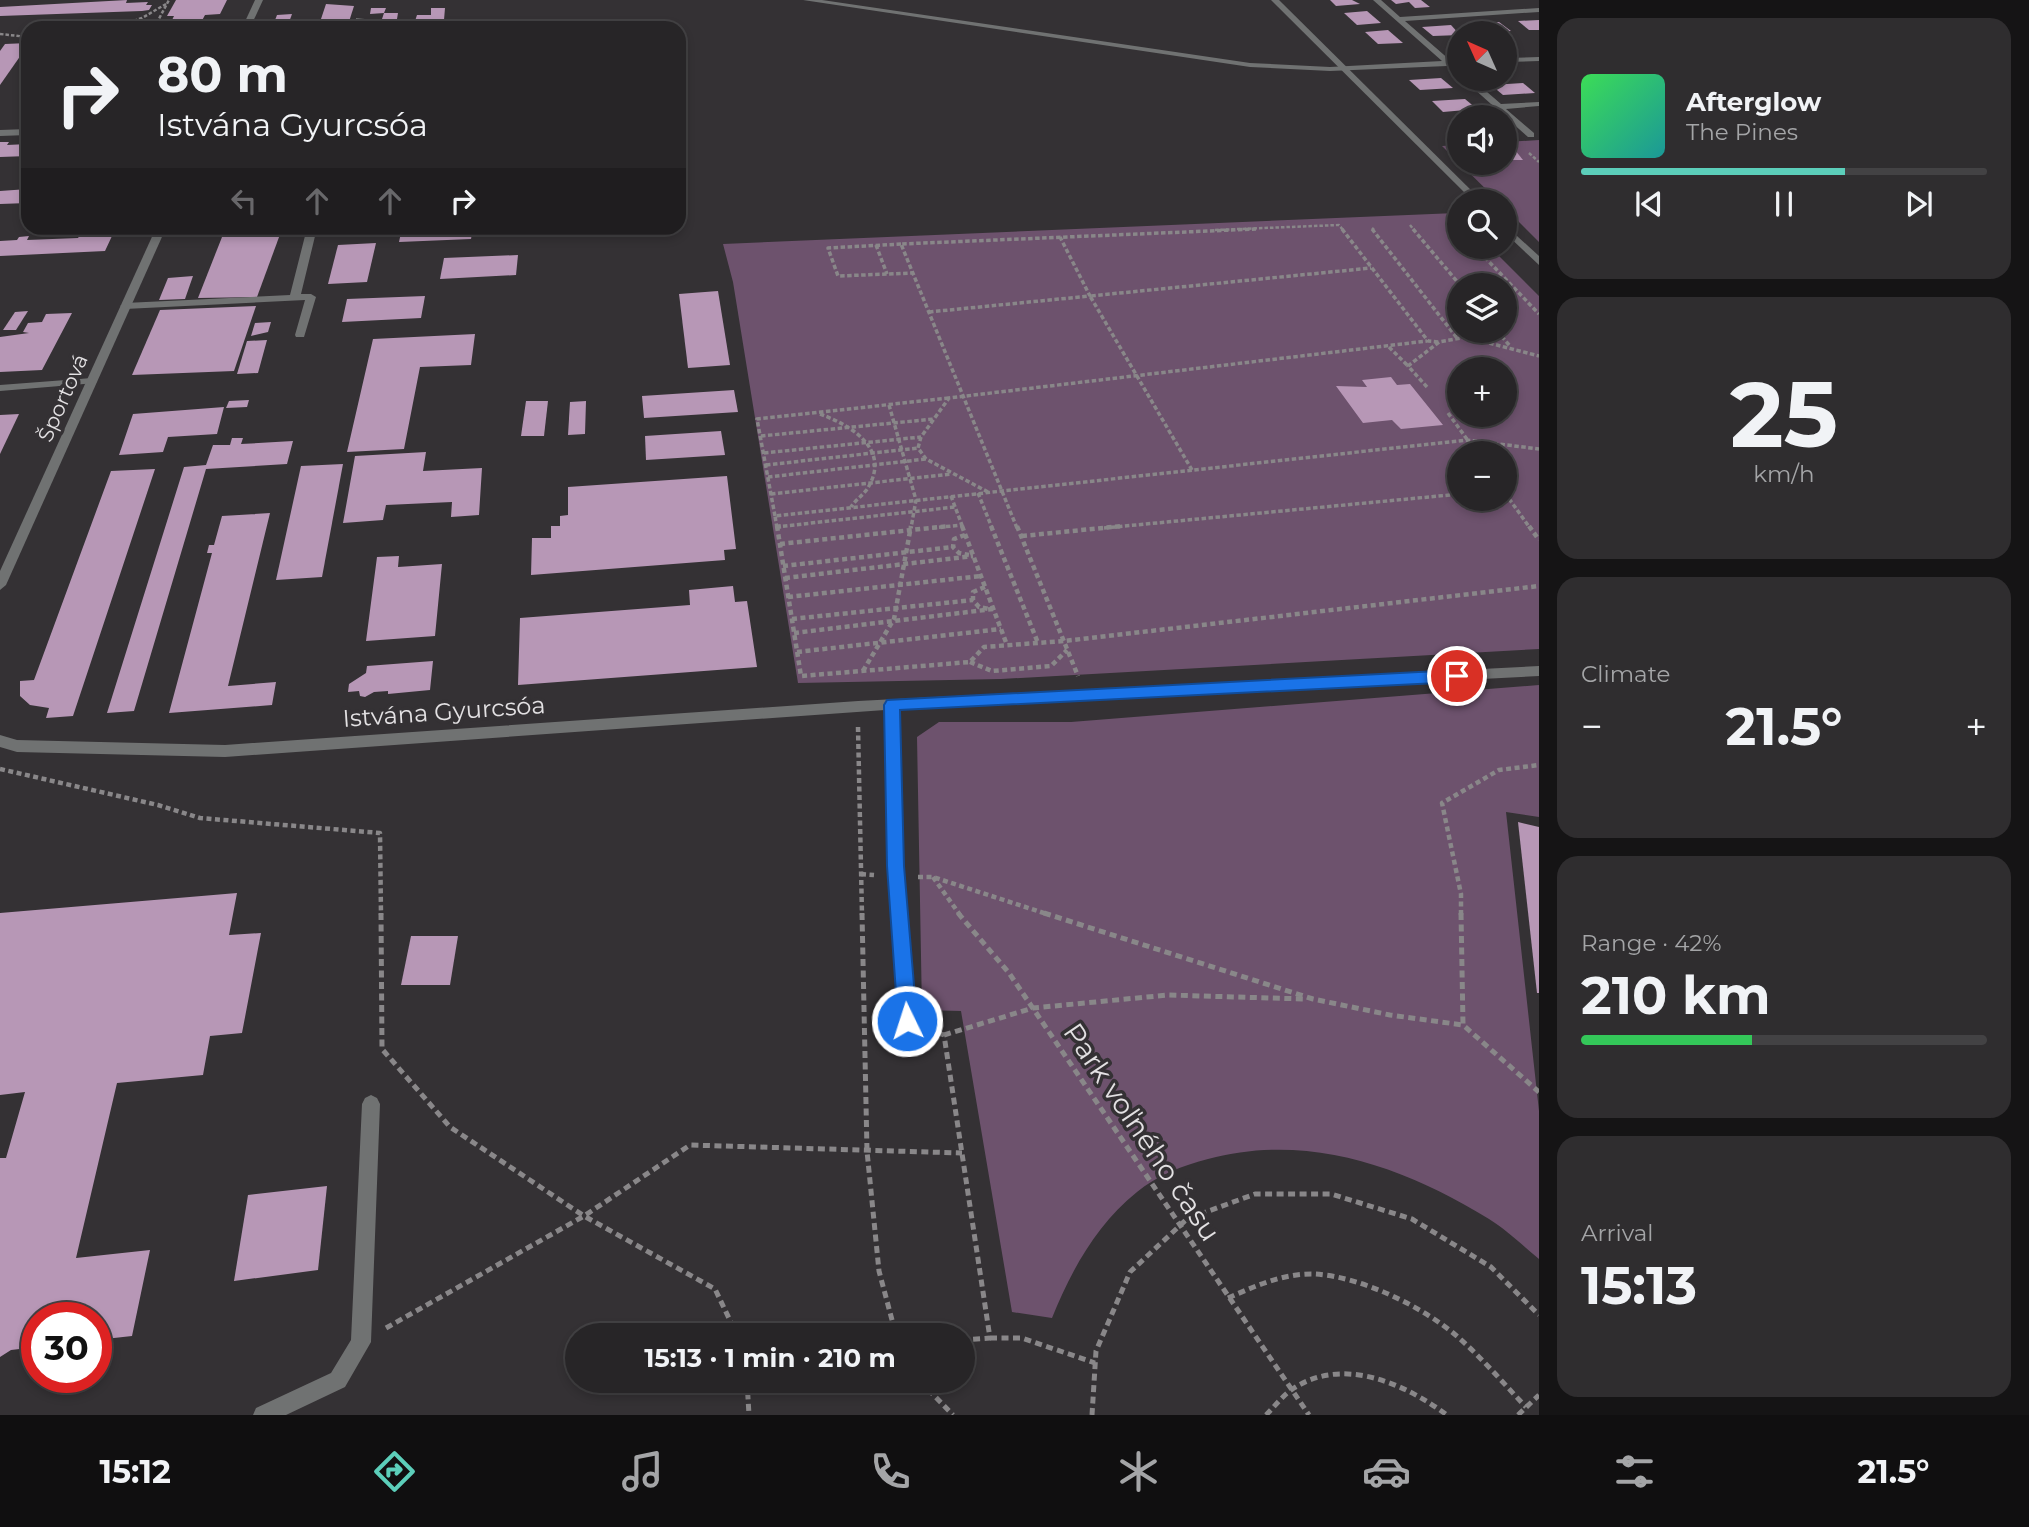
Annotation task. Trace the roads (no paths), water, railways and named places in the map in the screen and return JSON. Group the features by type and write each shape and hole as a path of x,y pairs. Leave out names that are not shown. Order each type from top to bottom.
{"street":[{"path":"249,21 259,0"},
{"path":"807,0 1298,70 1447,64"},
{"path":"1275,0 1466,189"},
{"path":"1377,0 1447,62"},
{"path":"1399,19 1539,10"},
{"path":"359,20 367,21"},
{"path":"1517,60 1539,59"},
{"path":"1480,91 1497,105"},
{"path":"1517,106 1539,104"},
{"path":"1517,123 1531,135"},
{"path":"0,133 21,132"},
{"name":"Športová","path":"0,585 157,235"},
{"path":"295,298 310,235"},
{"path":"1517,240 1539,262"},
{"path":"125,306 311,297 300,335"},
{"path":"0,387 92,381"},
{"name":"Istvána Gyurcsóa","path":"0,741 17,746 225,751 892,705 1539,671"},
{"path":"892,705 896,866 907,1021"},
{"path":"0,752 17,746"},
{"path":"263,1415 338,1381 361,1342 371,1104"}]}
